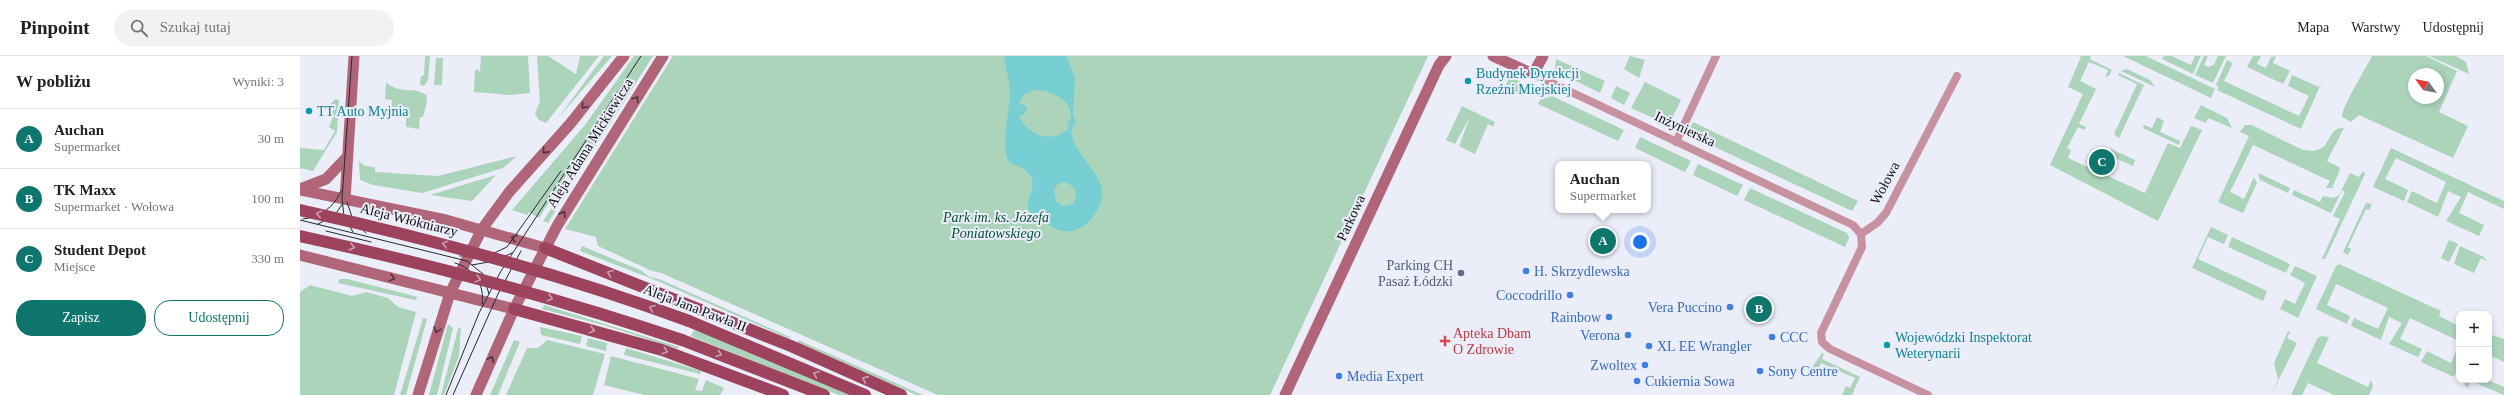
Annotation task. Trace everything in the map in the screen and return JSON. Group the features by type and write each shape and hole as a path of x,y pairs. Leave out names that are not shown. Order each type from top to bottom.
{"main road":[{"path":"345,199 354,56"},
{"name":"Aleja Adama Mickiewicza","path":"418,395 450,293 482,229 510,191 570,124 624,56"},
{"name":"Aleja Adama Mickiewicza","path":"476,395 514,310 545,248 569,205 663,56"},
{"name":"Parkowa","path":"1285,395 1439,65 1446,56"},
{"name":"Inżynierska","path":"1493,56 1533,74"},
{"path":"1533,74 1543,56"},
{"path":"300,190 326,179 347,157"},
{"name":"Aleja Włókniarzy","path":"300,190 482,229 545,248"},
{"name":"Aleja Włókniarzy","path":"300,210 510,262"},
{"path":"300,236 499,284 617,318 682,340 824,395"},
{"path":"545,248 756,332 901,395"},
{"path":"300,254 662,350 783,395"},
{"name":"Aleja Jana Pawła II","path":"510,262 630,299 689,321 865,395"}],"street":[{"path":"1676,142 1716,56"},
{"name":"Inżynierska","path":"1533,74 1844,220 1853,225 1861,234"},
{"name":"Wołowa","path":"1861,234 1877,223 1886,213 1957,76"},
{"path":"1861,234 1862,247 1821,333 1822,342 1830,349 1928,395"}],"green space":[{"path":"425,56 430,56 428,80 424,86 420,85 421,76 424,75"},
{"path":"481,56 528,56 530,93 510,95 474,92 475,71 477,69 480,72"},
{"path":"537,56 548,56 576,74 580,56 599,56 546,123 539,120 535,114 540,101"},
{"path":"604,56 612,56 558,118"},
{"path":"634,56 653,56 592,152 580,165 575,162 539,218 529,212 527,215 512,210 585,125"},
{"name":"Park im. ks. Józefa Poniatowskiego","path":"673,56 1428,56 1270,395 938,395 661,273 652,271 598,246 596,237 565,229"},
{"path":"1630,56 1645,60 1639,78 1624,69"},
{"path":"2079,56 2091,56 2090,59 2112,70 2109,76 2105,77 2108,70 2089,62 2080,81 2096,89 2079,124 2086,127 2084,130 2078,127 2067,148 2071,150 2068,158 2145,193 2168,143 2180,148 2191,126 2202,130 2158,221 2050,165 2083,94 2068,87 2081,57"},
{"path":"2123,56 2146,56 2215,89 2211,98"},
{"path":"2164,56 2172,56 2191,65 2195,56 2201,56 2193,74 2162,59"},
{"path":"2204,56 2208,56 2204,65 2208,67 2214,65 2218,56 2226,56 2213,83 2195,75"},
{"path":"2253,56 2261,56 2257,64 2266,68 2271,57 2276,56 2273,63 2290,71 2283,84 2247,67"},
{"path":"2372,56 2426,56 2457,71 2444,101 2444,68 2408,68 2408,104 2443,104 2439,112 2468,126 2453,158 2359,115 2351,122 2342,117 2349,97"},
{"path":"2429,56 2456,56 2466,62 2469,74"},
{"path":"436,58 443,58 442,85 434,85"},
{"path":"1556,59 1605,81 1600,93 1557,72 1555,68"},
{"path":"2227,60 2233,63 2224,81 2299,116 2309,96 2288,86 2292,75 2319,87 2323,79 2301,129 2217,90 2219,87 2216,85"},
{"path":"2127,69 2150,80 2155,87 2121,71"},
{"path":"2119,73 2144,85 2119,138 2114,134 2137,84 2118,75"},
{"path":"1510,77 1521,82 1518,94 1504,88"},
{"path":"386,82 396,88 422,92 426,95 427,102 423,117 420,117 419,129 406,127 406,117 391,115 392,100 385,99"},
{"path":"1645,82 1681,100 1672,118 1664,123 1631,108"},
{"path":"1616,86 1630,93 1624,105 1611,98"},
{"path":"1552,96 1624,130 1618,141 1538,104 1540,100"},
{"path":"335,99 339,100 337,132 313,171 300,168 300,148 324,150 335,131 329,127 332,120 333,107 329,106"},
{"path":"2201,105 2227,118 2232,128 2208,118 2206,123 2194,118"},
{"path":"1462,106 1495,122 1493,127 1488,124 1475,154 1459,146 1470,117 1455,144 1446,140"},
{"path":"2157,117 2164,121 2160,132 2180,141 2179,145 2143,128 2144,125 2152,128"},
{"path":"1693,122 1858,201 1852,211 1691,136 1690,129"},
{"path":"2245,125 2252,125 2303,150 2314,151 2325,145 2333,132 2339,128 2344,128 2327,161 2339,167 2340,170 2332,188 2326,188 2330,181 2253,145 2230,192 2244,199 2254,177 2257,183 2243,213 2218,202 2249,136 2240,132"},
{"path":"1640,137 1691,161 1685,172 1635,148"},
{"path":"2391,148 2504,201 2504,209 2468,192 2459,213 2484,225 2479,236 2446,221 2461,197 2448,191 2438,217 2407,202 2412,191 2437,203 2446,182 2396,158 2385,179 2408,190 2404,201 2373,187"},
{"path":"2111,149 2135,160 2133,166 2108,155"},
{"path":"517,156 503,168 422,193 373,185 360,180 359,161 365,166 375,167 375,172 438,176"},
{"path":"1698,164 1743,185 1737,196 1693,175"},
{"path":"2363,171 2365,174 2325,259 2322,259 2340,219 2333,216 2345,192 2342,190 2331,213 2292,195 2294,190 2320,202 2323,196 2334,198 2339,195 2350,173 2359,177"},
{"path":"2258,173 2290,188 2288,193 2260,180"},
{"path":"496,175 472,201 430,195"},
{"path":"576,177 548,223 543,221 563,191"},
{"path":"1750,188 1847,233 1849,238 1845,247 1744,200"},
{"path":"2366,203 2372,204 2369,210 2366,209 2348,247 2351,249 2348,255 2343,252"},
{"path":"2211,227 2228,235 2224,244 2208,237 2198,259 2267,291 2263,301 2192,268"},
{"path":"2232,237 2290,264 2286,273 2228,247"},
{"path":"2449,240 2458,244 2449,262 2441,258"},
{"path":"582,246 640,270 650,277 659,279 792,338 788,338 655,280 580,251"},
{"path":"2460,246 2484,257 2487,261 2481,258 2474,273 2454,264"},
{"path":"2339,264 2441,311 2439,316 2456,324 2456,340 2410,318 2400,339 2422,349 2418,357 2389,344 2402,323 2389,317 2381,340 2351,326 2354,318 2378,329 2388,308 2336,284 2327,305 2350,316 2347,324 2316,309 2336,266"},
{"path":"2295,266 2317,276 2298,318 2280,309 2285,299 2295,304 2305,283 2290,275"},
{"path":"339,279 347,279 418,297 415,300 338,283"},
{"path":"310,285 352,296 366,292 388,298 398,307 416,312 394,395 300,395 300,292"},
{"path":"544,305 679,347 678,349 603,325 542,309"},
{"path":"423,318 427,319 406,395 400,395"},
{"path":"448,324 453,328 437,395 429,395"},
{"path":"461,327 459,356 444,395 441,395 458,329"},
{"path":"540,327 582,336 580,344 541,335"},
{"path":"694,330 707,334 851,395 839,395 703,341 691,336"},
{"path":"2288,331 2290,332 2287,338 2297,343 2271,395 2278,379 2274,363"},
{"path":"2492,335 2504,339 2504,362 2492,356"},
{"path":"2321,336 2329,337 2317,363 2368,387 2371,380 2373,386 2369,395 2334,395 2308,383 2302,395 2291,395 2317,339"},
{"path":"588,338 607,343 606,351 586,346"},
{"path":"514,340 520,342 498,395 490,395"},
{"path":"547,340 605,354 593,395 506,395 527,348 538,348"},
{"path":"798,340 923,395 916,395 798,343"},
{"path":"626,348 701,371 700,374 624,355"},
{"path":"2427,351 2451,363 2456,352 2456,373 2454,377 2421,362"},
{"path":"1822,353 1824,354 1822,359 1860,377 1852,395 1842,395 1846,386 1850,388 1855,378 1821,363 1815,375 1811,369"},
{"path":"611,356 699,379 695,390 702,391 706,380 724,388 720,395 644,395 604,385"},
{"path":"2492,382 2504,387 2504,395 2476,383 2492,383"},
{"path":"2464,383 2470,383 2468,388"}],"water":[{"path":"1004,56 1066,56 1075,77 1073,116 1076,121 1072,129 1072,135 1078,150 1098,179 1101,185 1102,194 1097,211 1091,219 1077,230 1068,231 1055,229 1034,216 1029,210 1028,203 1033,185 1032,178 1026,171 1010,163 1005,148 1010,93","holes":["1034,90 1040,90 1053,94 1068,105 1071,117 1067,123 1070,127 1063,133 1056,136 1042,136 1028,129 1023,123 1019,116 1025,114 1027,107 1019,103 1025,94","1065,182 1074,188 1076,197 1073,204 1063,206 1056,201 1054,190 1058,184"]}],"tram line":[{"path":"352,56 342,199 344,216 353,232"},
{"path":"446,395 479,313 501,271 641,56"},
{"path":"460,256 492,254 507,247 561,171"},
{"path":"303,219 316,216 326,210 335,202 341,191"},
{"path":"347,202 353,220 366,233"},
{"path":"318,224 335,215 343,203"},
{"path":"300,220 467,261 483,274 489,294"},
{"path":"326,231 371,242"},
{"path":"453,395 498,294 521,251"},
{"path":"472,265 494,261 512,253"},
{"path":"455,263 468,269 477,278 482,290 482,304"}],"place":[{"name":"Budynek Dyrekcji Rzeźni Miejskiej","path":"1468,81"},
{"name":"TT Auto Myjnia","path":"309,111"},
{"name":"Student Depot","path":"2102,162"},
{"name":"Auchan","path":"1603,241"},
{"name":"H. Skrzydlewska","path":"1526,271"},
{"name":"Parking CH Pasaż Łódzki","path":"1461,273"},
{"name":"Coccodrillo","path":"1570,295"},
{"name":"Vera Puccino","path":"1730,307"},
{"name":"TK Maxx","path":"1759,309"},
{"name":"Rainbow","path":"1609,317"},
{"name":"Verona","path":"1628,335"},
{"name":"CCC","path":"1772,337"},
{"name":"Apteka Dbam O Zdrowie","path":"1445,341"},
{"name":"Wojewódzki Inspektorat Weterynarii","path":"1887,345"},
{"name":"XL EE Wrangler","path":"1649,346"},
{"name":"Zwoltex","path":"1645,365"},
{"name":"Sony Centre","path":"1760,371"},
{"name":"Media Expert","path":"1339,376"},
{"name":"Cukiernia Sowa","path":"1637,381"}]}
